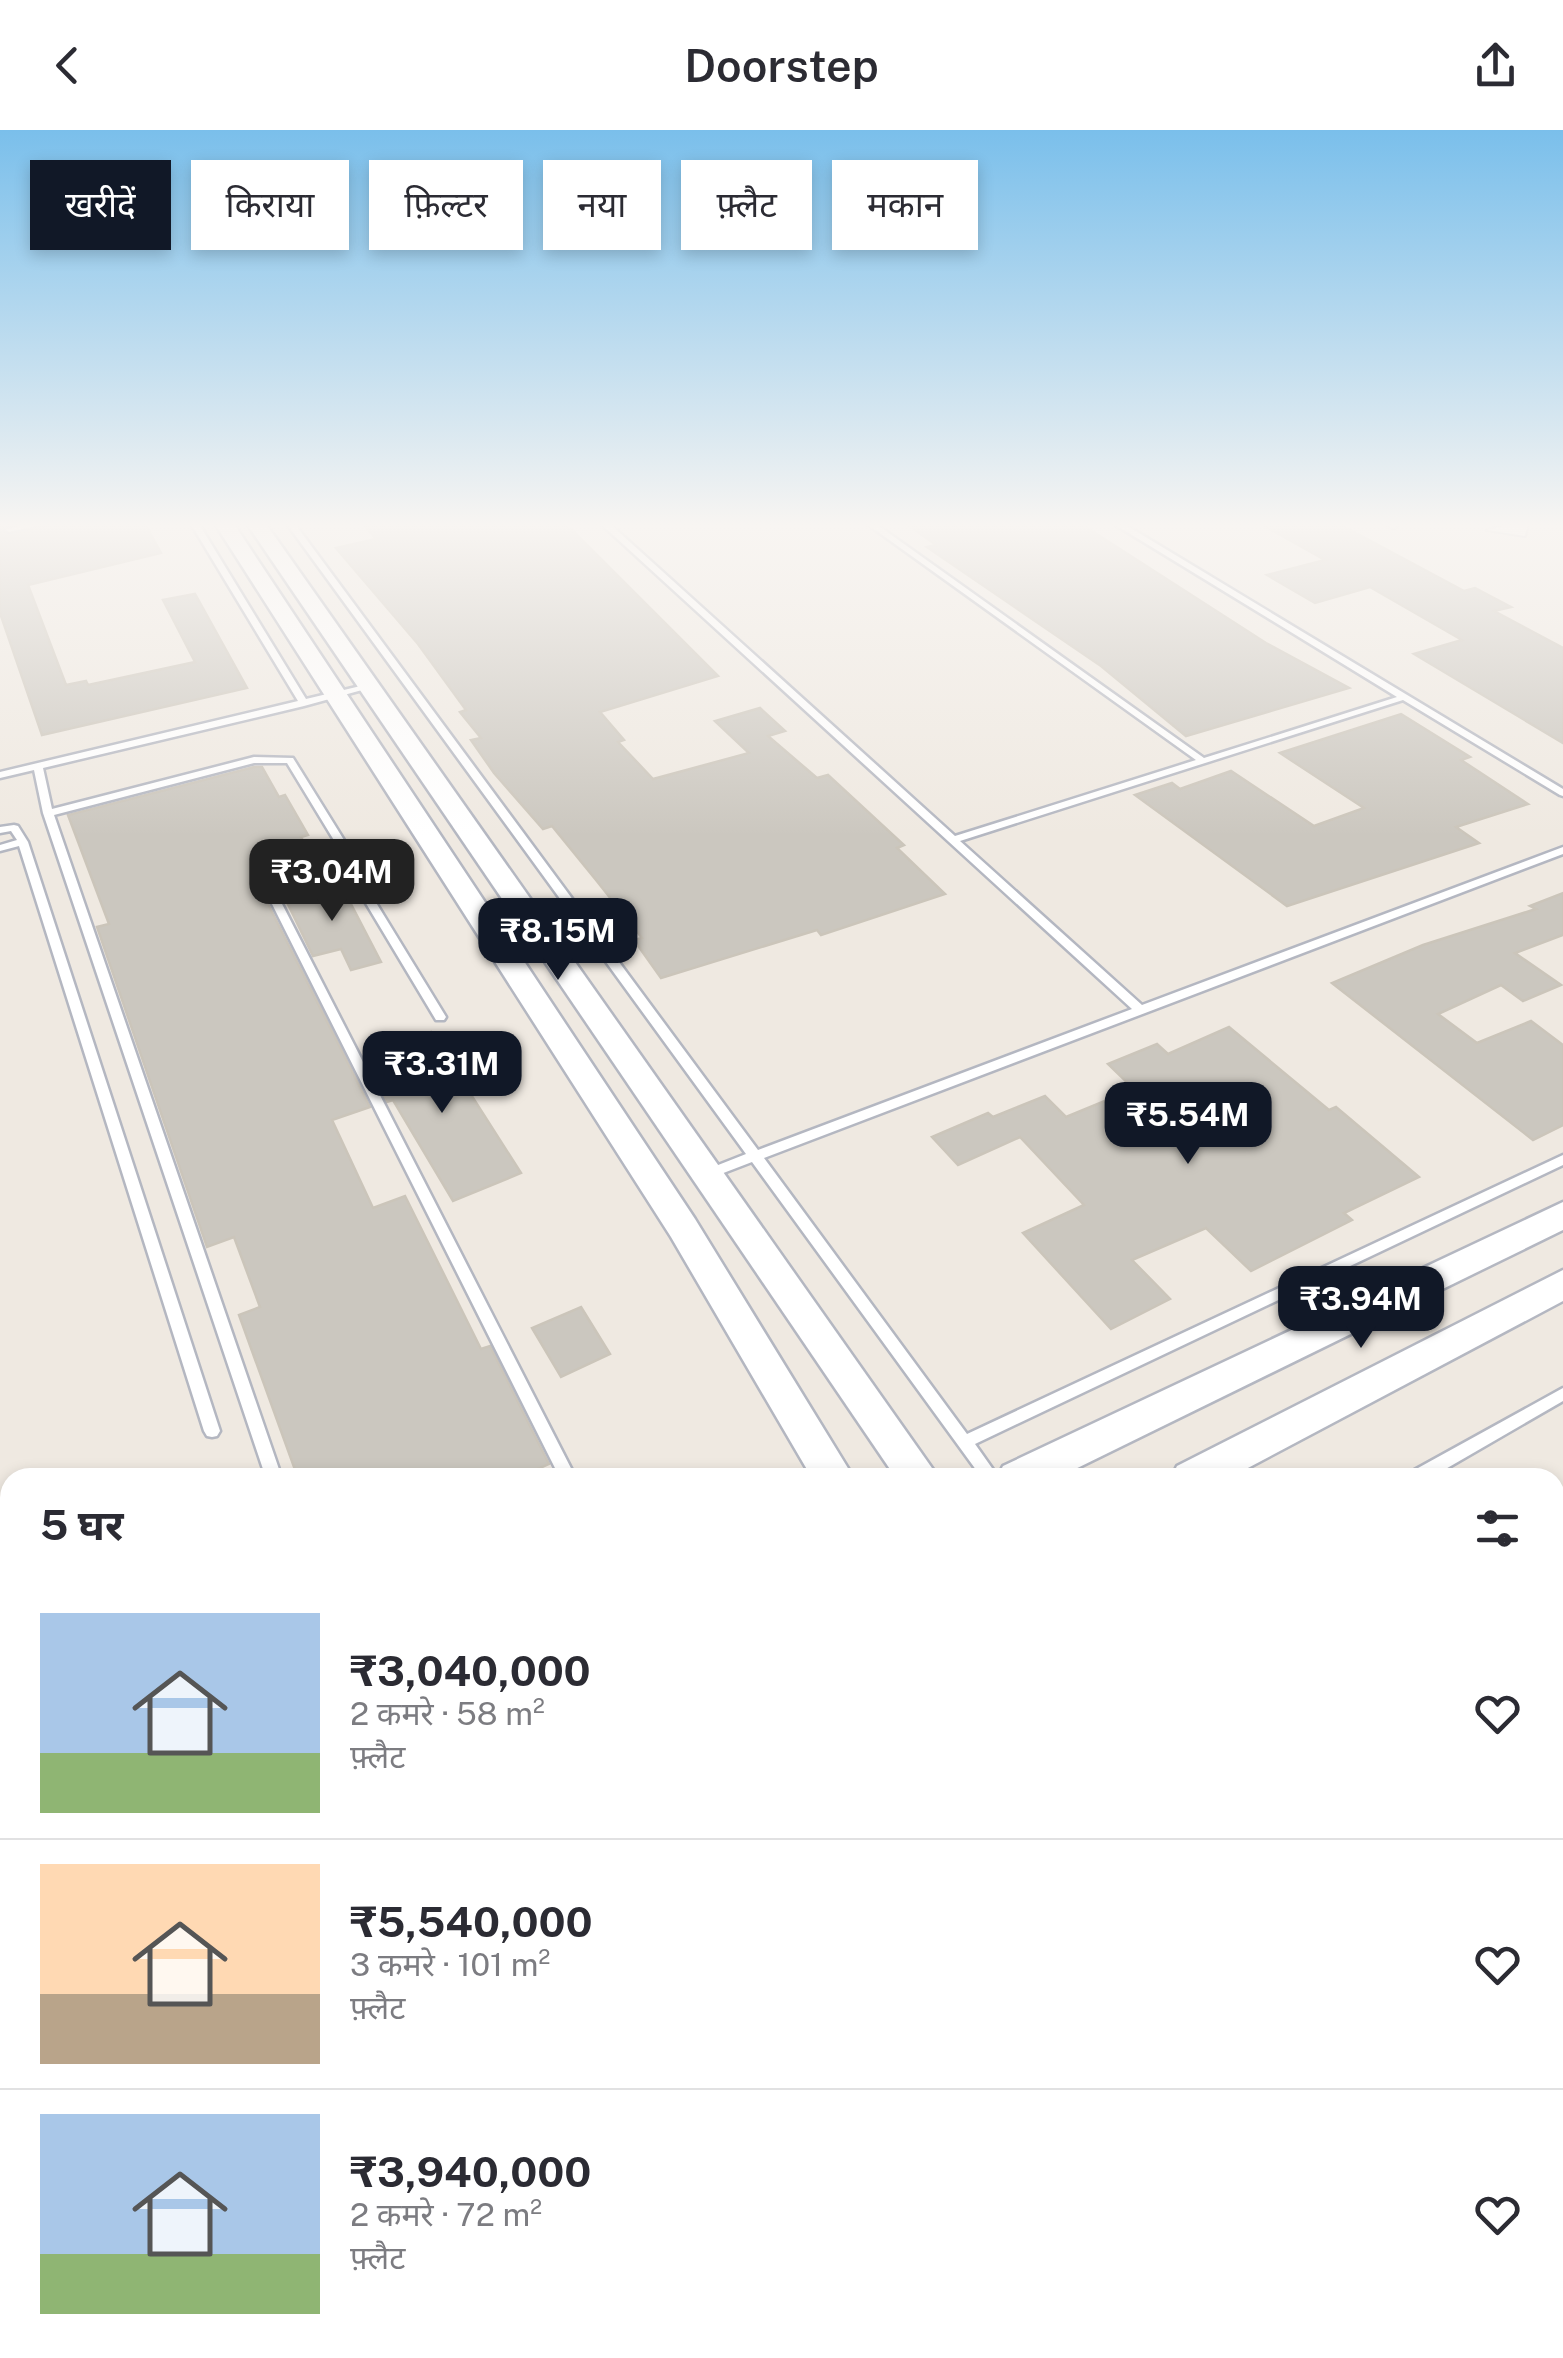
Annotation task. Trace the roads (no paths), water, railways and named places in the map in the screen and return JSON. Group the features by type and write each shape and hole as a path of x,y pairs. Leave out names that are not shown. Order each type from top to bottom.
{"street":[{"path":"290,628 683,1228 828,1468"},
{"path":"328,628 912,1468"},
{"path":"683,1228 732,1209"},
{"path":"1038,1468 1563,1216"},
{"path":"1210,1468 1563,1284"}],"lane":[{"path":"259,628 304,702"},
{"path":"367,628 985,1468"},
{"path":"721,628 1140,1010"},
{"path":"1017,628 1203,761"},
{"path":"1290,628 1563,792"},
{"path":"0,775 369,687"},
{"path":"954,840 1405,697"},
{"path":"48,813 276,757 290,760 352,861 285,885 275,893 275,900 563,1468"},
{"path":"38,766 48,813 271,1468"},
{"path":"1530,769 1563,782"},
{"path":"0,830 14,828 22,842 212,1431"},
{"path":"0,848 22,842"},
{"path":"708,1174 1563,850"},
{"path":"348,865 440,1017"},
{"path":"967,1441 1563,1160"},
{"path":"1432,1468 1563,1394"}]}
